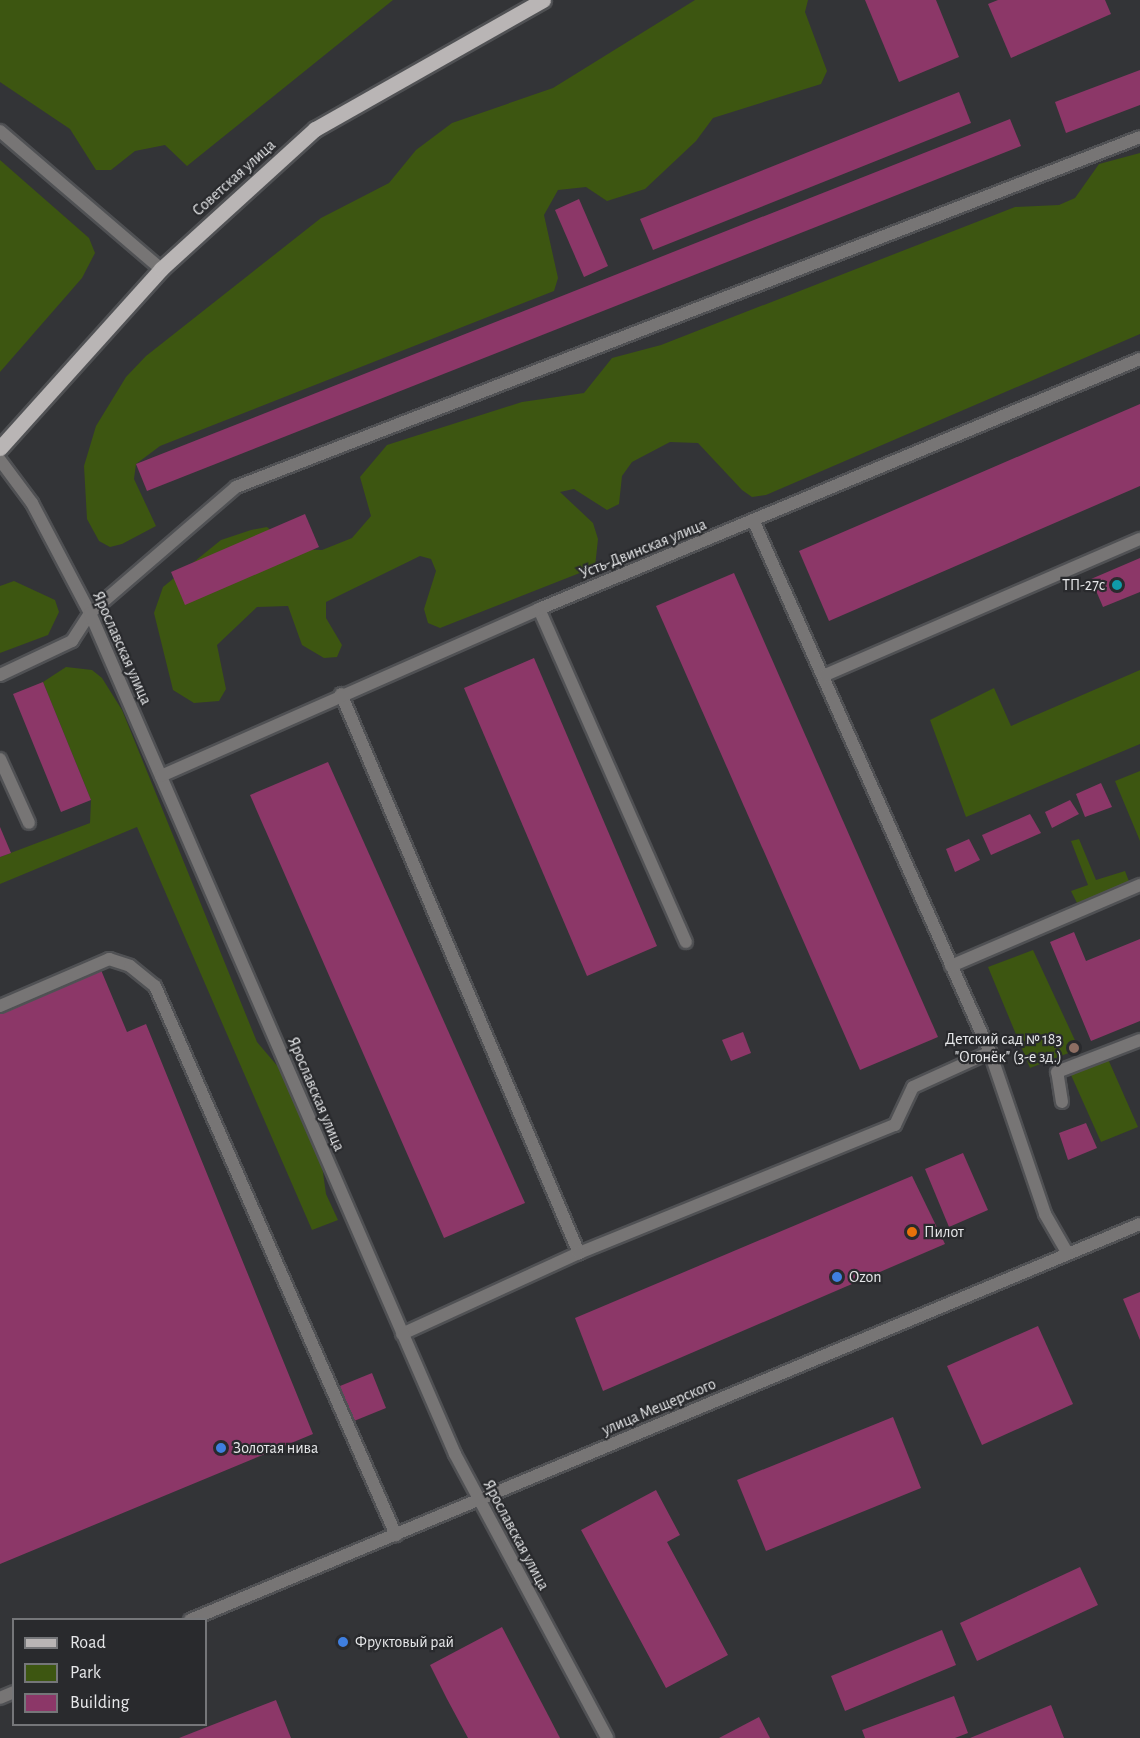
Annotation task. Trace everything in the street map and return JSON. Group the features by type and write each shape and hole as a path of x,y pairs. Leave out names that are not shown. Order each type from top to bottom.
{"main road":[{"name":"Советская улица","path":"0,448 161,269 315,129 543,0"}],"street":[{"path":"0,131 161,269"},
{"path":"0,675 72,641 90,613 236,487 1140,137"},
{"name":"Усть-Двинская улица","path":"161,776 341,694 539,609 754,522 1140,359"},
{"name":"Ярославская улица","path":"0,460 32,503 90,613 402,1334 478,1501 608,1738"},
{"path":"754,522 825,675 990,1052 1045,1214 1068,1254"},
{"path":"825,675 1140,539"},
{"path":"539,609 686,942"},
{"path":"341,694 579,1253"},
{"path":"0,759 29,823"},
{"path":"951,966 1140,885"},
{"path":"0,1006 109,959 155,986 396,1535"},
{"path":"1062,1102 1058,1072 1140,1040"},
{"path":"402,1334 579,1253 896,1125 913,1087 990,1052"},
{"name":"улица Мещерского","path":"195,1618 1140,1224"}],"green space":[{"path":"0,0 393,0 187,166 165,145 135,151 111,170 96,170 70,129 0,82"},
{"path":"695,0 808,0 805,12 827,71 821,84 713,118 696,141 645,189 607,201 586,187 558,190 544,215 558,278 554,291 160,446 136,464 134,479 156,526 122,544 110,547 99,541 87,519 84,466 96,426 126,377 146,356 321,218 389,183 416,150 452,123 553,88"},
{"path":"1140,153 1140,334 766,495 752,497 742,490 698,443 670,442 632,462 622,476 619,504 607,510 574,489 560,492 593,523 598,539 595,567 440,628 428,623 424,609 436,571 431,559 420,556 326,602 326,618 342,645 337,657 324,658 302,645 288,606 257,607 217,645 226,689 219,701 194,703 173,690 154,613 163,587 221,540 251,530 267,527 292,549 322,550 352,538 371,516 360,477 387,445 522,402 584,393 612,358 661,345 1015,207 1059,205 1075,198 1099,164"},
{"path":"0,160 89,238 95,253 82,278 0,372"},
{"path":"14,581 55,600 59,612 48,635 0,653 0,586"},
{"path":"66,667 92,670 102,678 122,710 257,1042 314,1109 326,1194 338,1220 312,1230 137,827 0,884 0,857 90,823 91,800 43,682"},
{"path":"1140,670 1140,744 966,817 930,720 994,688 1011,726"},
{"path":"1140,771 1140,841 1115,781"},
{"path":"1079,839 1096,880 1125,871 1130,884 1077,903 1071,891 1088,885 1071,841"},
{"path":"1033,950 1079,1049 1030,1068 988,967"},
{"path":"1108,1059 1138,1127 1101,1142 1071,1075"}],"building":[{"path":"865,0 936,0 959,57 899,82"},
{"path":"998,0 1105,0 1111,14 1011,58 988,4"},
{"path":"1140,70 1140,105 1066,133 1055,102"},
{"path":"959,92 971,123 653,250 640,219"},
{"path":"1010,119 1021,146 147,491 136,464"},
{"path":"579,199 608,266 584,277 555,210"},
{"path":"1140,404 1140,486 829,621 799,551"},
{"path":"305,514 319,547 185,605 171,572"},
{"name":"ТП-27c","path":"1140,558 1140,592 1103,607 1091,579"},
{"path":"734,573 938,1037 860,1070 656,606"},
{"path":"534,658 657,946 587,976 464,688"},
{"path":"43,682 91,800 61,812 13,694"},
{"path":"328,762 525,1203 444,1238 250,795"},
{"path":"1101,783 1112,807 1085,817 1076,794"},
{"path":"1070,800 1079,814 1052,828 1045,812"},
{"path":"1030,814 1041,833 991,855 982,835"},
{"path":"0,827 11,853 0,857"},
{"path":"969,839 980,860 955,872 946,849"},
{"path":"1074,932 1086,961 1140,939 1140,1021 1091,1041 1050,942"},
{"path":"101,970 127,1032 146,1024 313,1434 0,1564 0,1012"},
{"path":"743,1032 751,1053 731,1061 722,1040"},
{"path":"1086,1123 1097,1148 1068,1160 1059,1133"},
{"path":"963,1153 988,1210 949,1227 925,1169"},
{"path":"912,1176 945,1244 603,1391 575,1318"},
{"path":"1140,1292 1140,1340 1123,1299"},
{"path":"1038,1326 1073,1404 982,1445 947,1366"},
{"path":"372,1373 386,1408 354,1421 340,1386"},
{"path":"893,1417 921,1488 766,1551 737,1480"},
{"path":"656,1490 680,1535 667,1542 728,1655 666,1688 581,1530"},
{"path":"1080,1567 1098,1605 977,1661 960,1623"},
{"path":"502,1627 560,1738 468,1738 447,1699 430,1665"},
{"path":"942,1630 956,1665 845,1711 831,1676"},
{"path":"954,1696 968,1733 955,1738 865,1738 862,1730"},
{"path":"276,1700 291,1738 179,1738"},
{"path":"1051,1705 1064,1738 970,1738"},
{"path":"759,1717 770,1738 719,1738"}],"place":[{"name":"ТП-27c","path":"1117,585"},
{"name":"Детский сад № 183 \"Огонёк\" (3-е зд.)","path":"1074,1048"},
{"name":"Пилот","path":"912,1232"},
{"name":"Ozon","path":"837,1277"},
{"name":"Золотая нива","path":"221,1448"},
{"name":"Фруктовый рай","path":"343,1642"}]}
